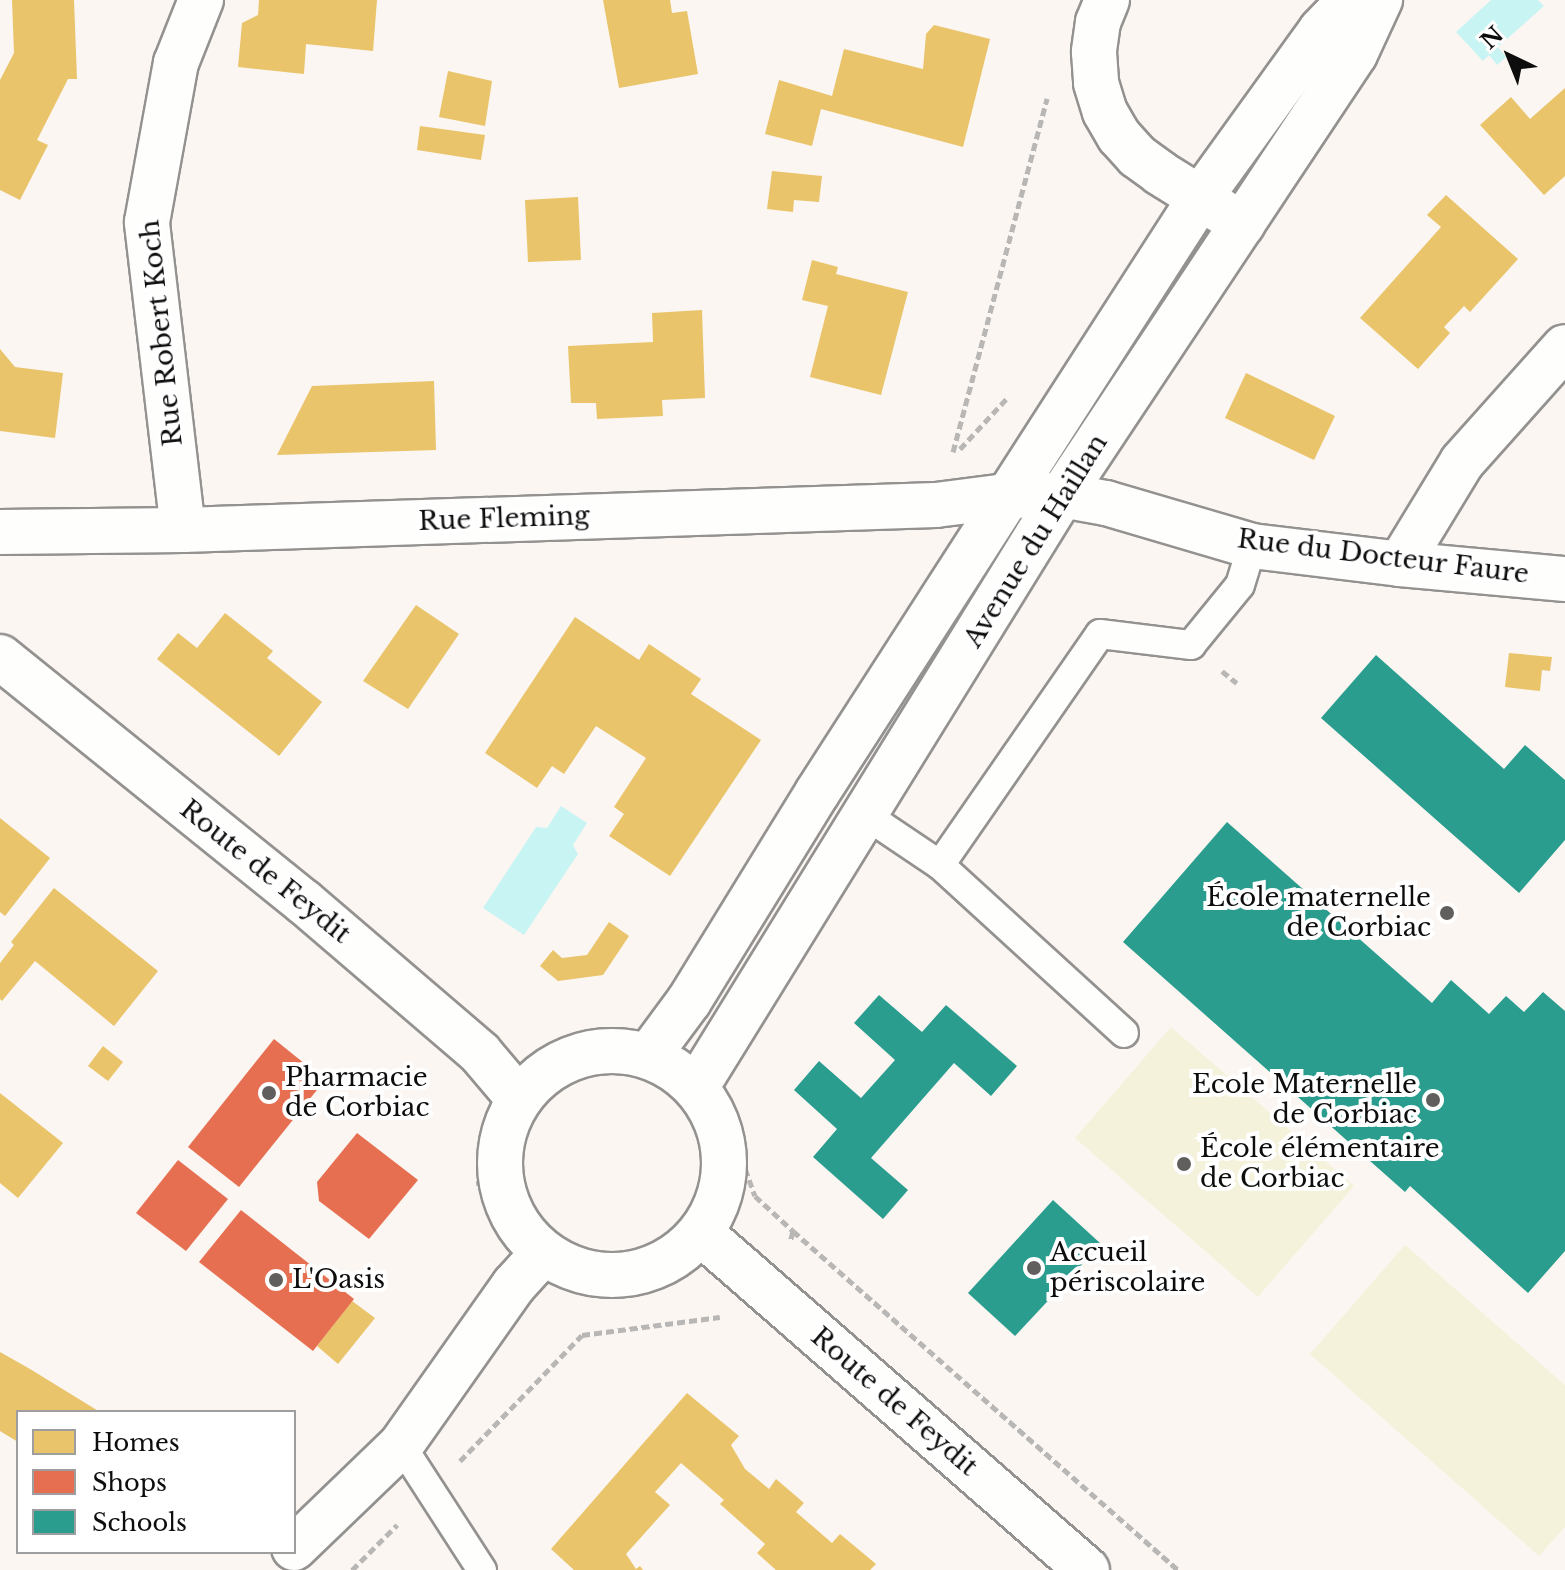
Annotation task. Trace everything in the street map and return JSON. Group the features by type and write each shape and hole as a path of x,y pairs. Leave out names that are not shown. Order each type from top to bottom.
{"street":[{"name":"Rue Robert Koch","path":"183,530 147,222 176,63 201,0"},
{"path":"1107,0 1098,22 1094,52 1096,83 1105,112 1137,156 1242,224"},
{"name":"Avenue du Haillan","path":"649,1055 689,1001 1007,496 1200,198 1321,30 1350,0"},
{"name":"Avenue du Haillan","path":"697,1086 1062,495 1355,54 1380,0"},
{"path":"1400,564 1462,462 1565,347"},
{"name":"Rue du Docteur Faure","path":"1007,496 1062,495 1106,503 1252,546 1565,579"},
{"name":"Rue Fleming","path":"0,532 183,530 936,505 1007,496"},
{"name":"Route de Feydit","path":"0,657 304,902 480,1053 519,1099"},
{"path":"600,1050 649,1055 697,1086 718,1120 726,1158 721,1199 702,1234 668,1262 626,1276 582,1273 543,1253 488,1182 519,1099 554,1066 600,1050"},
{"name":"Route de Feydit","path":"702,1234 1087,1570"},
{"path":"296,1546 401,1445 514,1285 543,1253"},
{"path":"271,1570 288,1554"}],"lane":[{"path":"940,865 1100,634 1191,645 1240,585 1252,546"},
{"path":"864,814 940,865 1124,1033"},
{"path":"401,1445 482,1570"}],"path":[{"path":"936,505 1048,92"},
{"path":"793,1231 1178,1570"}],"shaded area":[{"path":"1171,1027 1354,1186 1258,1297 1075,1138"},
{"path":"1405,1245 1565,1385 1565,1527 1539,1556 1310,1354"}],"water":[{"path":"1491,0 1538,0 1544,6 1498,47 1506,57 1497,65 1489,55 1483,61 1456,32"},
{"path":"561,806 587,823 573,845 578,854 524,935 483,908 536,827 547,828"}],"building: Homes":[{"path":"12,0 74,0 77,79 68,79 37,140 48,145 20,200 0,190 0,80 14,53"},
{"path":"259,0 377,0 373,51 306,44 304,74 238,67 242,23 258,15"},
{"path":"603,0 670,0 672,13 687,11 698,74 619,88"},
{"path":"934,25 990,39 963,147 821,109 812,146 765,134 779,80 832,96 844,49 923,69 926,34"},
{"path":"448,71 492,81 485,126 439,117"},
{"path":"1565,88 1565,176 1544,195 1480,125 1511,97 1530,119"},
{"path":"420,126 485,135 481,160 417,150"},
{"path":"772,171 822,176 819,202 794,200 793,212 767,209"},
{"path":"1446,195 1518,259 1470,312 1464,306 1444,327 1450,333 1418,369 1360,318 1441,227 1427,215"},
{"path":"578,197 581,260 528,262 525,200"},
{"path":"812,260 838,267 836,274 908,292 881,395 810,377 828,306 802,300"},
{"path":"702,310 705,398 662,400 663,416 597,419 596,403 571,403 568,346 653,342 652,313"},
{"path":"0,349 15,367 63,373 55,438 0,431"},
{"path":"1246,373 1335,416 1314,460 1225,418"},
{"path":"434,381 436,450 277,455 312,386"},
{"path":"416,605 459,634 408,709 363,681"},
{"path":"225,613 273,651 267,658 322,702 279,756 157,659 178,633 197,648"},
{"path":"575,617 639,660 649,644 701,679 691,694 761,740 670,876 609,836 624,814 614,807 646,758 596,726 564,774 552,766 537,788 485,753"},
{"path":"1509,653 1552,657 1550,671 1542,670 1540,691 1505,687"},
{"path":"0,818 50,858 5,916 0,912"},
{"path":"54,888 158,971 114,1026 35,961 2,1001 0,999 0,963 14,945 11,942"},
{"path":"609,922 629,936 603,975 558,981 540,966 553,950 562,958 587,955"},
{"path":"103,1046 123,1062 108,1081 88,1066"},
{"path":"0,1093 63,1143 18,1198 0,1183"},
{"path":"352,1301 375,1318 338,1364 317,1346"},
{"path":"0,1352 97,1410 16,1410 16,1441 0,1431"},
{"path":"687,1393 739,1436 731,1445 745,1469 769,1489 776,1479 804,1503 796,1512 832,1543 840,1534 876,1564 870,1570 776,1570 757,1553 765,1544 720,1504 724,1500 681,1463 655,1492 670,1505 626,1554 636,1569 640,1566 643,1570 574,1570 551,1549"}],"building: Shops":[{"path":"274,1039 325,1080 239,1187 188,1147"},
{"path":"357,1133 418,1180 369,1239 319,1201 317,1182"},
{"path":"178,1160 228,1199 186,1251 136,1213"},
{"name":"L'Oasis","path":"241,1210 354,1299 313,1351 199,1262"}],"building: Schools":[{"path":"1376,655 1504,769 1525,745 1565,780 1565,840 1519,893 1321,718"},
{"name":"Ecole Maternelle de Corbiac","path":"1227,822 1432,1003 1451,980 1489,1014 1506,996 1524,1012 1543,992 1565,1011 1565,1251 1528,1293 1410,1186 1405,1192 1123,942"},
{"path":"879,995 922,1032 946,1005 1017,1066 991,1096 954,1063 871,1158 908,1190 883,1219 813,1157 837,1129 794,1090 819,1061 861,1098 895,1060 854,1023"},
{"name":"Accueil périscolaire","path":"1053,1200 1101,1244 1015,1336 968,1293"}],"place":[{"name":"École maternelle de Corbiac","path":"1447,913"},
{"name":"Pharmacie de Corbiac","path":"269,1093"},
{"name":"Ecole Maternelle de Corbiac","path":"1433,1100"},
{"name":"École élémentaire de Corbiac","path":"1184,1164"},
{"name":"Accueil périscolaire","path":"1034,1268"},
{"name":"L'Oasis","path":"276,1280"}]}
